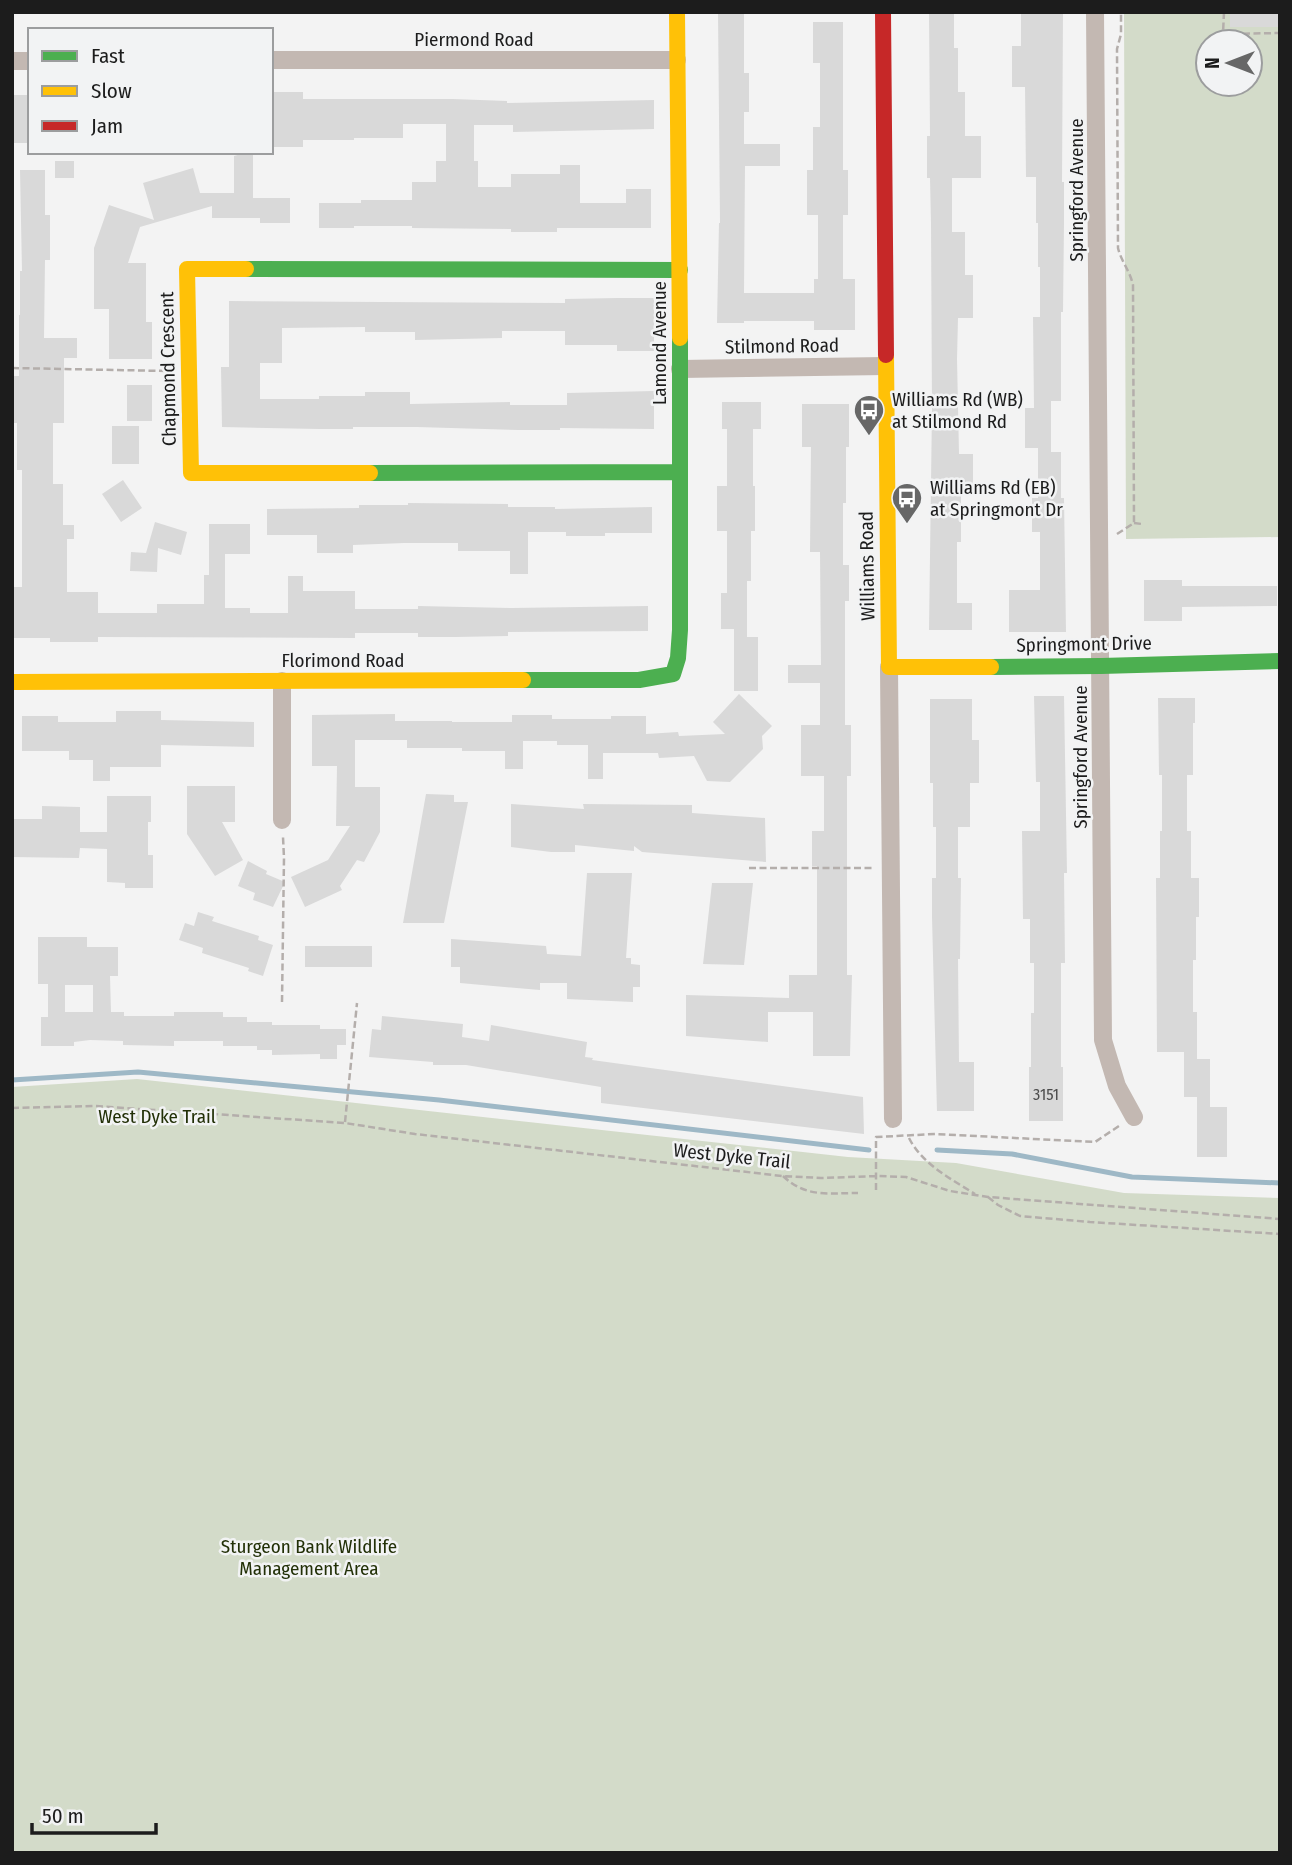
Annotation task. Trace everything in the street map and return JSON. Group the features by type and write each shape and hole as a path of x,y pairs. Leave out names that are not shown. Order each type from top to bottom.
{"street":[{"name":"Lamond Avenue","path":"673,674 678,658 680,631 677,12"},
{"name":"Williams Road","path":"883,12 893,1119"},
{"name":"Springford Avenue","path":"1095,12 1103,1040 1116,1086 1134,1117"},
{"name":"Piermond Road","path":"273,60 677,60"},
{"name":"Chapmond Crescent","path":"679,472 191,473 187,269 680,270"},
{"name":"Stilmond Road","path":"680,369 885,366"},
{"name":"Springmont Drive","path":"889,667 1280,662"},
{"name":"Florimond Road","path":"12,682 639,680 673,674"},
{"path":"282,681 282,820"}],"path":[{"path":"1121,12 1121,34 1116,49 1118,248 1133,285 1134,523"},
{"path":"1224,12 1223,34 1280,33"},
{"path":"12,368 188,371"},
{"path":"1099,545 1134,523 1142,524"},
{"path":"282,820 282,1002"},
{"path":"749,868 892,869"},
{"path":"345,1123 357,1003"},
{"name":"West Dyke Trail","path":"12,1108 95,1106 345,1123 415,1134 782,1176 906,1177 950,1191 988,1197 1280,1219"},
{"path":"876,1190 876,1137 935,1134 1095,1142 1134,1117"},
{"path":"908,1137 933,1167 978,1195"},
{"path":"782,1176 799,1189 810,1192 858,1193"},
{"path":"988,1197 1020,1216 1280,1234"}],"green space":[{"path":"1124,12 1280,12 1280,537 1126,539"},
{"name":"Sturgeon Bank Wildlife Management Area","path":"137,1079 848,1157 956,1163 1124,1193 1280,1198 1280,1853 12,1853 12,1087"}],"building":[{"path":"718,12 744,12 744,73 749,73 749,112 744,112 744,144 780,144 780,166 745,166 744,293 814,293 814,279 818,279 818,215 807,215 807,170 813,170 813,127 820,127 820,63 813,63 813,22 843,22 843,170 848,170 848,215 843,215 843,279 855,279 855,330 814,330 814,321 717,323 720,223"},
{"path":"929,12 954,12 954,48 958,48 958,92 965,92 965,136 981,136 981,178 952,178 952,232 965,232 965,275 973,275 973,318 958,318 957,359 959,454 973,454 973,494 961,494 961,542 957,542 957,603 972,603 972,630 929,630 932,409 931,223 930,178 927,178 927,136 930,136"},
{"path":"1021,12 1063,12 1061,401 1051,401 1051,452 1061,452 1066,632 1009,632 1009,590 1040,590 1040,532 1032,532 1032,498 1038,498 1038,448 1025,448 1025,408 1034,408 1033,317 1040,317 1036,177 1026,177 1025,87 1012,87 1012,46 1021,46"},
{"path":"1230,12 1280,12 1280,27 1230,27"},
{"path":"273,92 303,92 303,99 453,99 507,103 654,100 654,129 513,132 513,125 474,125 474,161 478,161 478,187 511,187 511,174 560,174 560,165 580,165 580,203 626,203 626,189 651,189 651,228 557,228 557,232 511,232 511,229 412,226 319,228 319,203 412,200 412,182 436,182 436,161 446,161 446,124 403,124 403,138 303,140 303,147 273,147"},
{"path":"12,95 28,95 28,143 12,143"},
{"path":"253,154 253,198 290,198 290,223 260,223 260,218 212,218 212,206 140,227 128,263 146,263 146,322 152,322 152,359 109,359 109,309 94,309 94,248 109,205 154,220 143,183 193,168 200,193 234,193 234,156"},
{"path":"55,161 74,161 74,178 55,178"},
{"path":"20,170 45,170 45,215 50,215 50,260 45,260 44,338 77,338 77,358 64,358 64,423 53,423 53,484 63,484 63,525 74,525 74,539 67,539 67,592 98,592 98,613 157,613 157,604 204,604 204,575 209,575 209,524 250,524 250,554 225,554 225,608 250,608 250,613 288,613 288,576 303,576 303,591 355,591 355,609 418,609 418,606 648,606 648,631 508,632 508,636 456,637 418,637 418,633 355,633 355,638 98,637 98,642 50,642 50,638 12,638 12,587 22,587 22,470 17,470 17,423 12,423 12,376 19,376 22,271"},
{"path":"654,298 654,351 617,351 617,345 565,345 565,331 502,331 502,338 415,340 415,332 365,332 365,327 282,328 282,363 260,363 260,399 319,399 319,396 365,396 365,392 410,392 410,404 510,402 510,405 567,405 567,393 654,391 654,429 222,427 221,367 229,367 229,301 565,303 565,299"},
{"path":"127,385 152,385 152,421 127,421"},
{"path":"722,402 761,402 761,429 753,429 755,531 751,531 751,581 747,581 747,637 758,637 758,691 734,691 734,629 721,629 721,593 727,593 727,531 717,531 717,486 727,486 727,429 722,429"},
{"path":"802,404 849,404 846,503 843,503 843,565 849,565 849,601 845,601 845,725 851,725 851,776 847,776 847,975 852,975 850,1056 813,1056 813,1012 768,1012 768,1042 686,1036 686,995 789,998 789,975 817,975 817,866 812,866 812,831 824,831 824,776 801,776 801,725 820,725 820,683 788,683 788,665 821,665 820,552 810,552 811,447 802,447"},
{"path":"112,426 139,426 139,464 112,464"},
{"path":"123,480 142,508 121,522 102,494"},
{"path":"508,504 508,507 555,509 652,507 652,533 566,536 566,532 528,532 528,574 510,574 510,551 458,551 458,543 353,545 353,553 317,553 317,535 267,535 267,509 359,508 359,505"},
{"path":"155,522 187,532 181,555 158,548 157,572 130,571 131,552 146,553"},
{"path":"1144,580 1182,580 1182,586 1277,586 1277,606 1182,607 1182,621 1144,621"},
{"path":"739,694 772,726 762,736 763,749 730,782 707,781 694,756 659,758 658,753 603,753 603,779 588,779 588,745 523,741 523,769 505,769 505,751 407,748 407,740 355,740 355,787 380,787 380,832 364,862 357,860 340,886 342,890 305,907 291,877 328,860 350,826 336,826 337,766 312,766 312,715 395,714 395,721 452,722 512,722 512,715 552,715 552,719 646,716 646,734 725,734 713,722"},
{"path":"1034,696 1064,696 1067,873 1064,873 1065,963 1061,963 1063,1121 1029,1121 1034,963 1030,963 1030,919 1023,919 1022,831 1040,831 1040,782 1036,782"},
{"path":"1158,698 1195,698 1193,775 1187,775 1187,831 1191,831 1191,878 1199,878 1196,960 1193,960 1193,1012 1197,1012 1197,1059 1210,1059 1210,1107 1227,1107 1227,1157 1197,1157 1197,1097 1184,1097 1184,1052 1157,1052 1156,878 1160,878 1162,831"},
{"path":"930,699 972,699 972,740 979,740 979,783 970,783 970,827 958,827 958,878 961,878 958,959 959,1062 974,1062 974,1111 937,1111 932,917 932,878 936,878 936,827 933,827 933,783 930,783"},
{"path":"116,711 161,711 161,720 254,722 254,747 161,745 161,767 110,767 110,781 93,781 93,760 69,760 69,751 22,751 22,716 58,716 58,722 116,722"},
{"path":"187,786 235,786 235,822 222,822 243,860 215,876 187,834"},
{"path":"426,794 454,795 454,802 468,802 444,923 403,923"},
{"path":"107,796 151,796 148,855 153,855 153,888 125,888 125,883 107,882 107,849 80,848 79,858 12,857 12,819 42,819 42,806 80,807 80,832 107,832"},
{"path":"511,804 584,809 583,804 692,805 692,813 765,818 766,862 642,852 634,846 634,851 575,845 575,852 511,847"},
{"path":"248,861 267,871 266,874 285,882 273,907 253,900 255,893 238,886"},
{"path":"587,873 632,873 626,958 631,958 631,964 640,965 640,987 633,987 633,1002 567,999 567,983 540,983 540,990 460,983 460,967 451,967 451,939 546,946 547,954 581,956"},
{"path":"712,883 753,883 744,965 703,964"},
{"path":"198,912 214,917 212,921 259,936 258,940 273,945 263,976 248,971 249,968 202,953 203,948 179,940 185,923 194,926"},
{"path":"38,937 87,937 87,947 118,947 118,976 110,976 111,1012 124,1012 124,1016 174,1016 174,1012 223,1012 223,1017 247,1017 247,1022 320,1025 320,1029 346,1029 346,1045 337,1045 337,1059 320,1059 320,1054 272,1055 272,1050 257,1050 257,1046 223,1046 223,1041 174,1041 174,1046 123,1045 123,1041 90,1040 74,1042 74,1046 41,1046 41,1017 48,1017 48,984 38,984","holes":["65,985 93,985 93,1012 65,1012"]},
{"path":"305,946 372,946 372,967 305,967"},
{"path":"382,1016 463,1024 462,1037 489,1041 491,1025 587,1042 585,1057 593,1058 592,1060 863,1097 864,1134 601,1103 601,1087 466,1065 433,1065 433,1062 369,1057 372,1029 381,1030"}],"waterway":[{"path":"12,1080 138,1072 439,1100 869,1150"},
{"path":"937,1150 1012,1154 1132,1177 1280,1183"}],"traffic: fast":[{"path":"246,269 680,270"},
{"path":"523,680 639,680 673,674 678,658 680,630 680,338"},
{"path":"370,473 679,472"},
{"path":"991,667 1280,661"}],"traffic: slow":[{"path":"677,12 680,338"},
{"path":"246,269 187,269 191,473 370,473"},
{"path":"886,355 889,667 991,667"},
{"path":"12,682 523,680"}],"traffic: jam":[{"path":"883,12 886,355"}],"place":[{"name":"Williams Rd (WB) at Stilmond Rd","path":"869,437"},
{"name":"Williams Rd (EB) at Springmont Dr","path":"907,525"}]}
